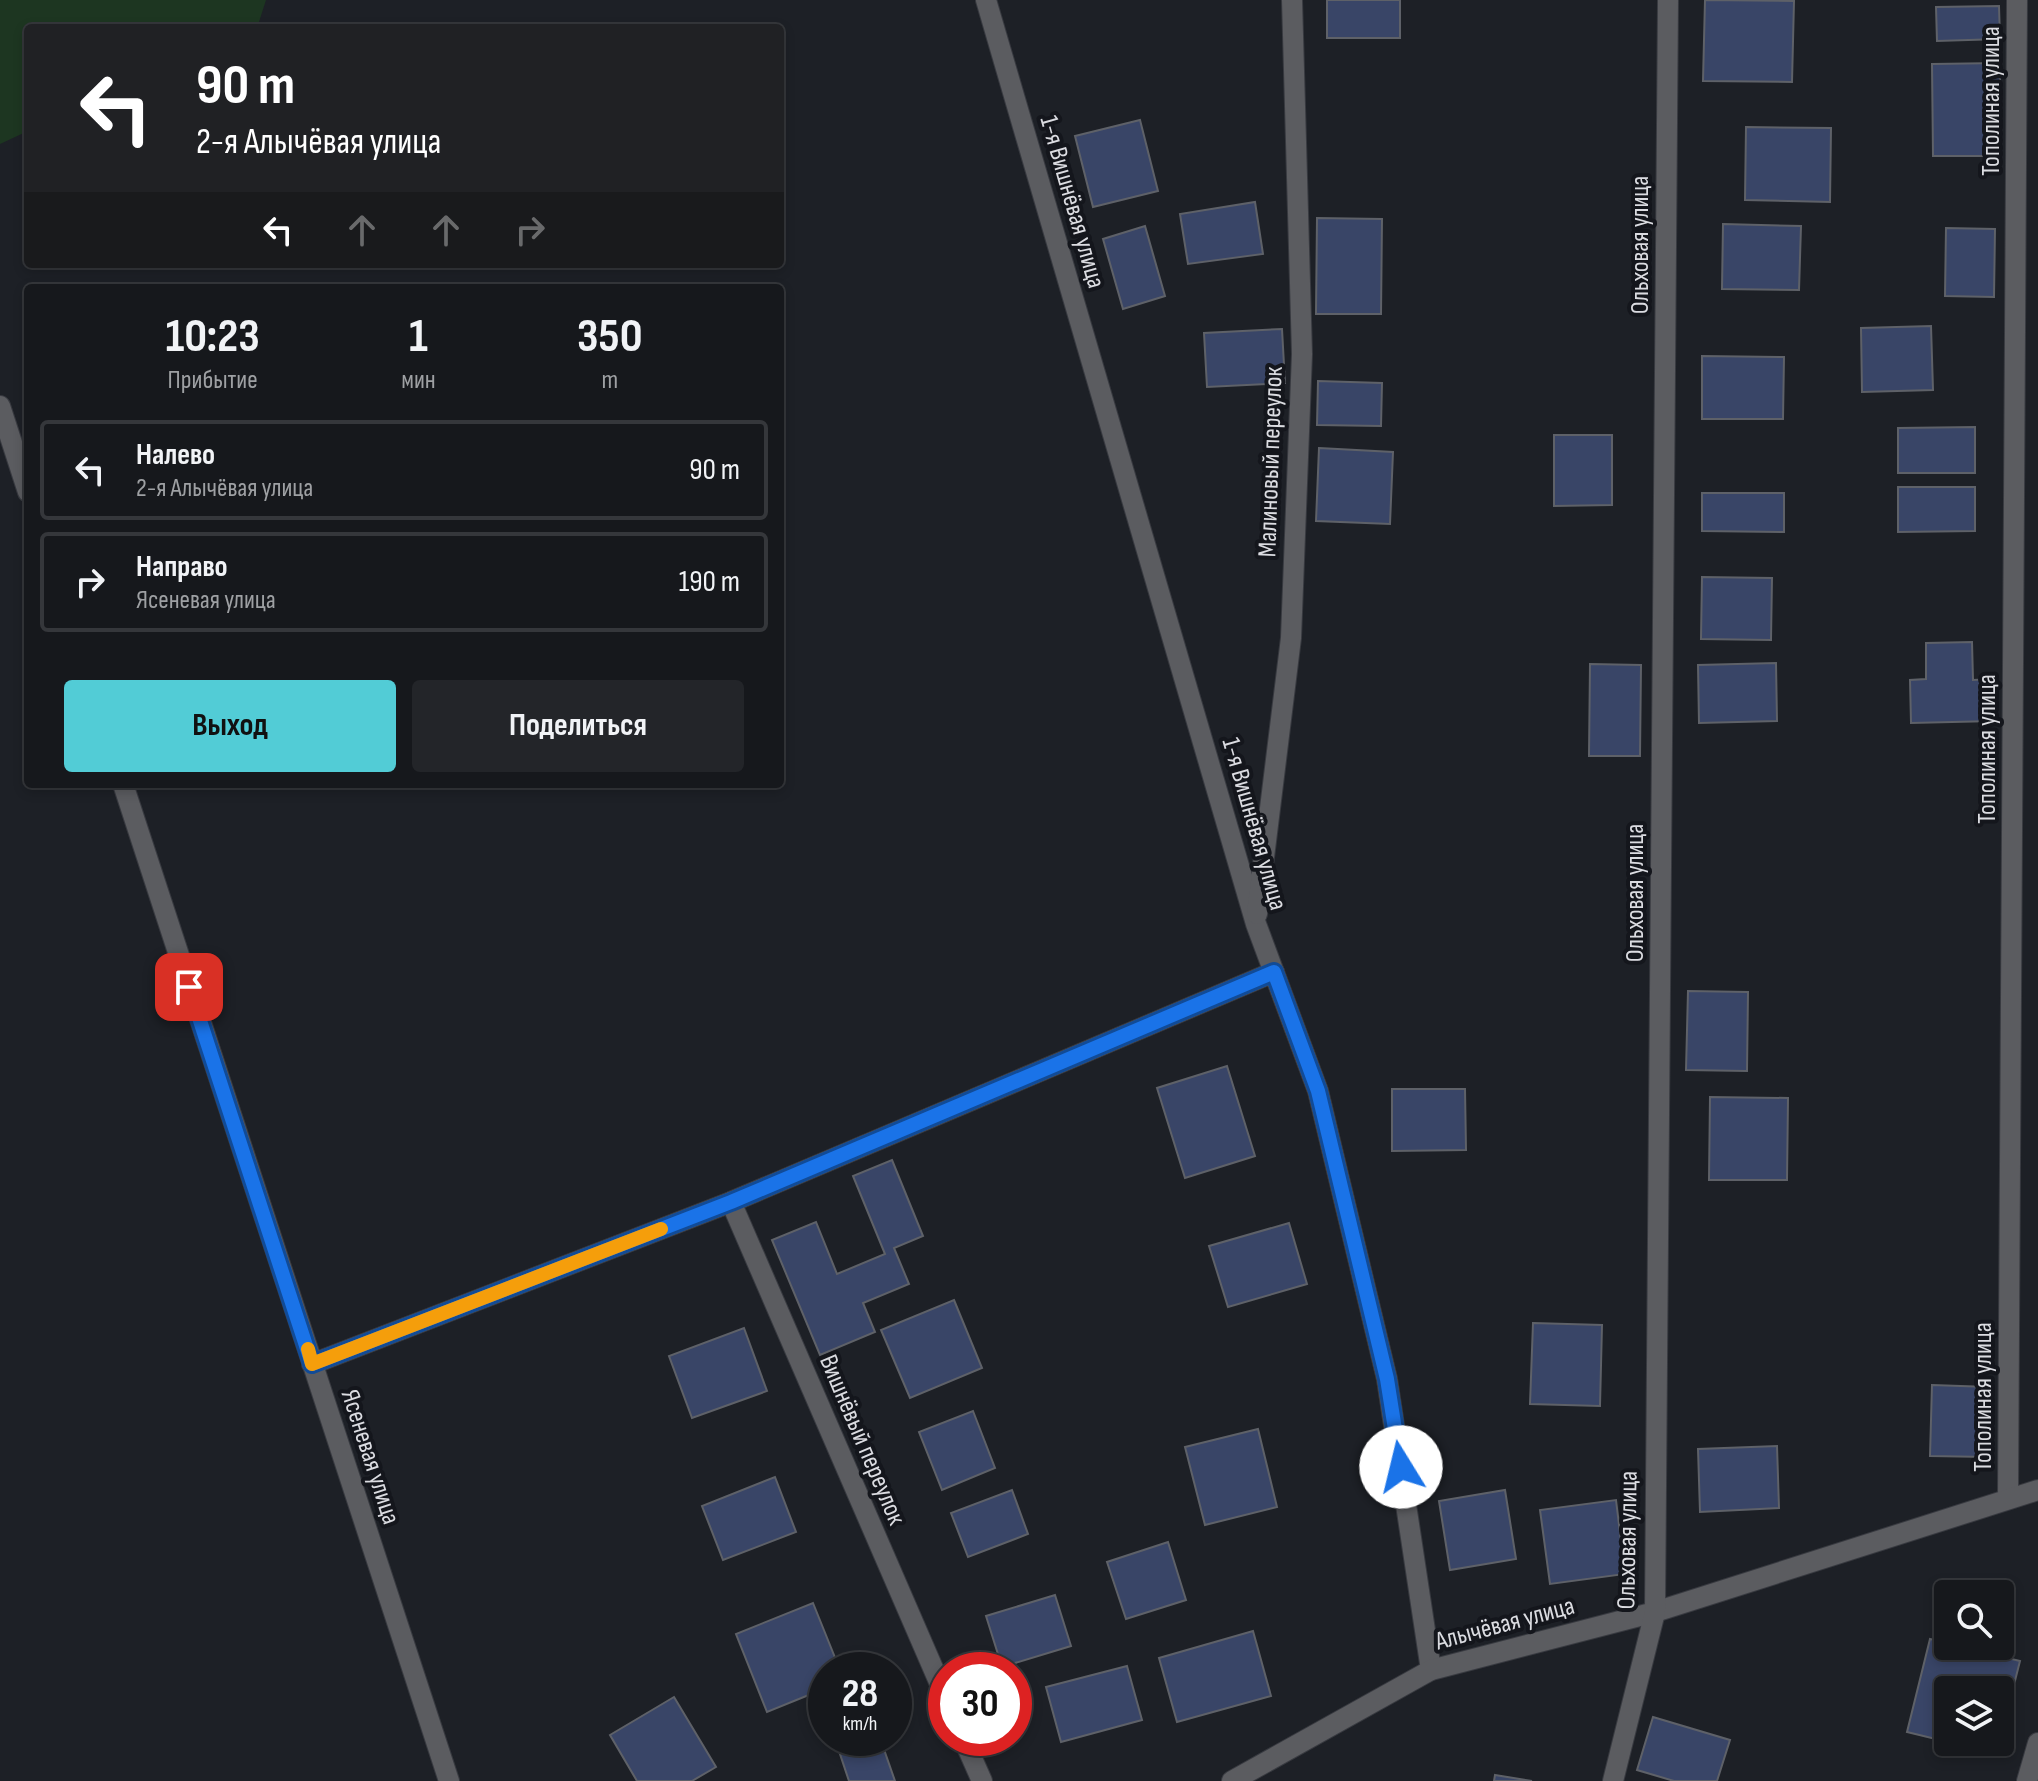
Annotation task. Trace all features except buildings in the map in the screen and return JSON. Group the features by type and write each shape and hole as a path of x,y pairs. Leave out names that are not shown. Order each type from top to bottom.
{"street":[{"name":"1-я Вишнёвая улица","path":"986,0 1256,924 1318,1091 1387,1379 1431,1670"},
{"name":"Малиновый переулок","path":"1256,924 1291,638 1302,354 1292,0"},
{"name":"Ольховая улица","path":"1613,1781 1655,1612 1668,0"},
{"name":"Тополиная улица","path":"2008,1498 2017,0"},
{"path":"0,406 24,480"},
{"name":"Ясеневая улица","path":"124,788 449,1781"},
{"path":"312,1364 731,1202 1274,972"},
{"name":"Вишнёвый переулок","path":"731,1202 928,1656"},
{"name":"Алычёвая улица","path":"1232,1781 1431,1670 1655,1612 2038,1490"},
{"path":"2027,1781 2038,1743"},
{"path":"971,1756 982,1781"}],"green space":[{"path":"0,0 266,0 258,24 24,24 24,133 0,144"}],"slow traffic":[{"path":"308,1349 312,1364 661,1229"}],"route":[{"path":"189,987 312,1364 731,1202 1274,972 1318,1091 1387,1379 1401,1467"}]}
